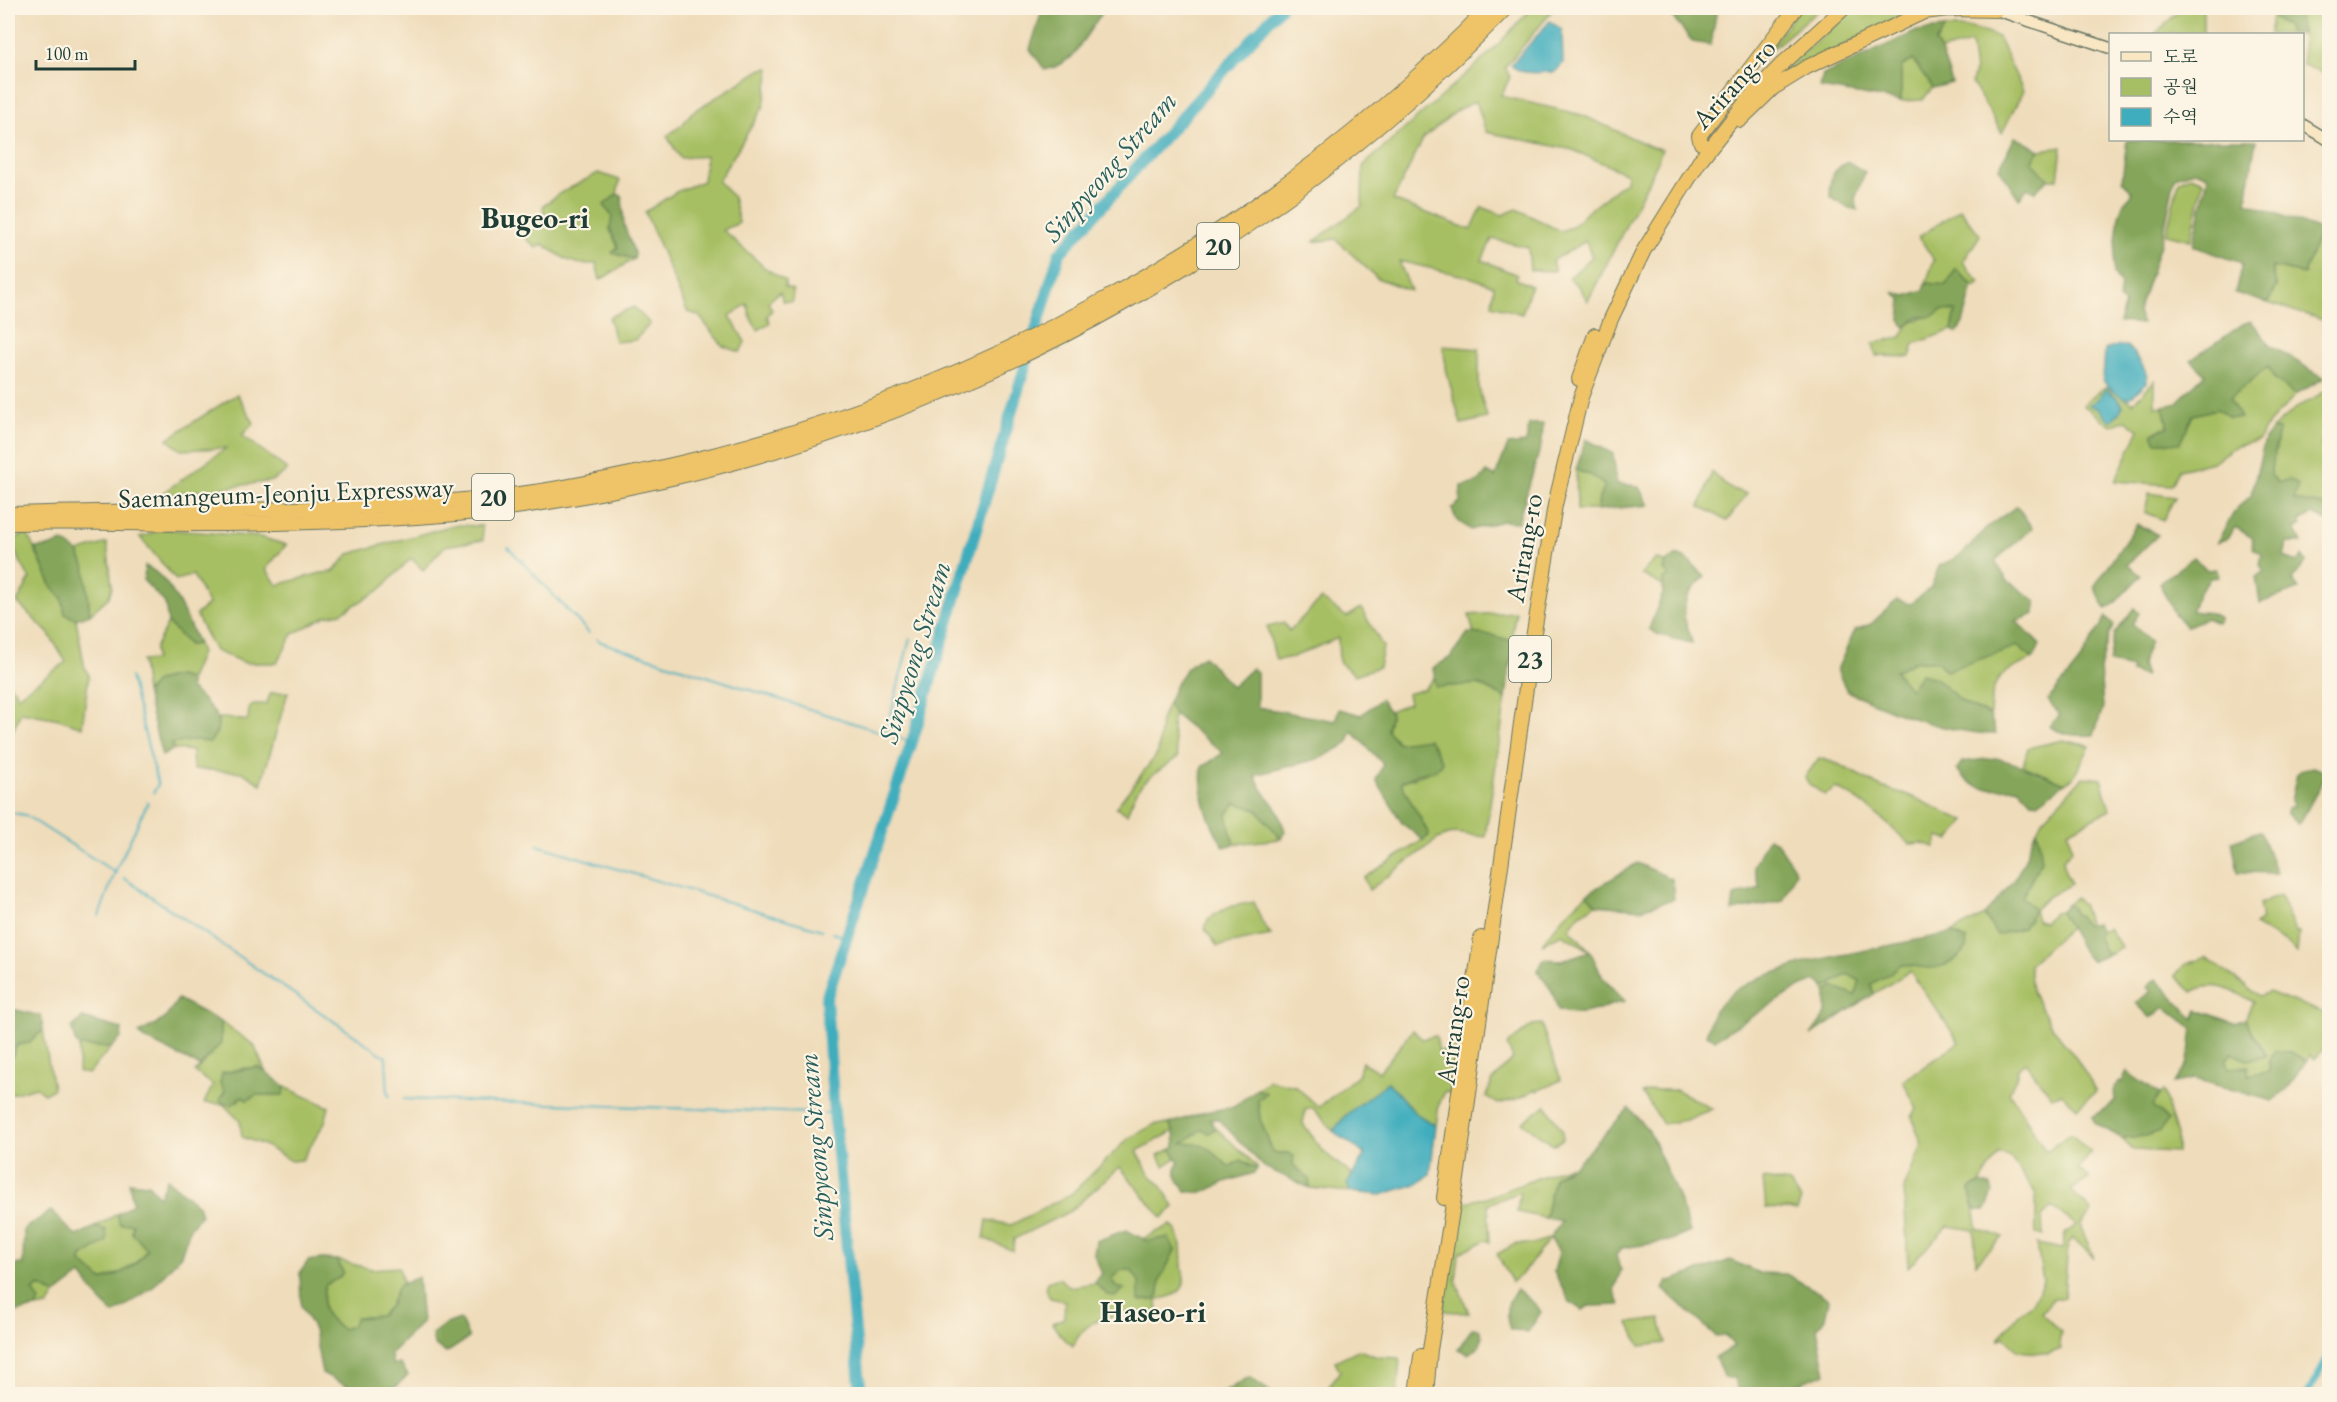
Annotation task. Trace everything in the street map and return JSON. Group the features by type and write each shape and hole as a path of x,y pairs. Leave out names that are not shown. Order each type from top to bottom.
{"highway":[{"name":"Saemangeum-Jeonju Expressway","path":"8,514 359,508 444,502 598,481 719,454 806,429 960,371 1102,302 1184,253 1273,193 1356,129 1455,41 1488,8"},
{"name":"Saemangeum-Jeonju Expressway","path":"8,523 62,521 220,524 447,515 604,493 716,468 828,435 956,386 1030,353 1099,318 1169,278 1256,221 1361,142 1460,55 1506,8"},
{"path":"1701,143 1699,136 1796,8"},
{"name":"Arirang-ro","path":"1416,1395 1493,851 1545,509 1568,411 1607,307 1646,228 1701,143 1771,63 1830,8"},
{"name":"Arirang-ro","path":"1426,1395 1430,1350 1518,740 1555,505 1581,397 1611,319 1644,250 1701,159 1749,98 1780,66 1844,8"},
{"path":"1724,128 1731,129 1773,88 1807,67 1925,10 1993,8"}],"main road":[{"path":"1993,8 2109,48"},
{"path":"2304,125 2330,141"}],"green space":[{"path":"1043,8 1105,8 1072,57 1045,70 1030,49"},
{"path":"1532,8 1553,8 1505,67 1510,77 1501,96 1582,115 1652,147 1662,149 1654,170 1588,301 1579,287 1569,278 1592,257 1586,241 1552,261 1555,271 1530,270 1528,247 1492,239 1482,260 1517,275 1516,279 1531,286 1522,314 1492,305 1494,286 1473,278 1399,261 1411,291 1377,278 1336,239 1313,242 1362,206 1363,166 1491,52","holes":["1476,101 1486,132 1573,150 1627,174 1626,181 1572,227 1560,231 1517,209 1502,215 1482,207 1471,230 1393,200 1423,139 1457,110"]},
{"path":"1665,8 1717,8 1711,45 1693,42"},
{"path":"1799,8 1821,8 1766,54"},
{"path":"1854,8 1915,8 1771,82"},
{"path":"2182,8 2203,8 2203,33 2156,33"},
{"path":"2272,8 2292,8 2299,18 2302,33 2290,33 2286,26 2272,16"},
{"path":"2292,8 2329,8 2329,75 2304,65 2304,33"},
{"path":"2272,16 2286,26 2290,33 2269,33"},
{"path":"1945,28 1971,28 1998,37 2023,91 2002,133 1972,83 1975,71 1971,43 1941,51 1935,42"},
{"path":"1945,28 1935,42 1941,51 1952,83 1933,88 1913,60 1901,67 1901,101 1820,88 1823,75 1917,31"},
{"path":"1913,60 1933,88 1922,100 1901,101 1901,67"},
{"path":"770,68 764,106 718,181 733,197 739,223 723,230 764,267 785,281 785,287 793,290 792,302 783,301 780,292 768,302 772,310 767,316 770,323 758,330 752,321 747,304 730,316 745,342 740,352 723,346 699,316 687,311 645,212 676,192 703,181 706,156 680,158 667,136 683,124 691,113 762,69"},
{"path":"2015,137 2040,150 2032,162 2048,179 2035,192 2027,188 2019,199 1999,168"},
{"path":"2127,141 2256,141 2246,202 2320,230 2304,274 2272,267 2276,286 2268,303 2235,293 2242,263 2193,246 2208,176 2195,171 2175,177 2163,235 2138,312 2142,324 2119,322 2125,304 2119,299 2121,285 2113,273 2116,240 2119,216 2124,203 2133,193 2122,180"},
{"path":"2062,147 2058,179 2048,179 2032,162 2040,150"},
{"path":"1848,162 1865,172 1855,199 1858,210 1846,207 1831,197 1832,176 1838,168"},
{"path":"598,173 620,180 617,194 604,205 612,216 610,229 618,247 613,253 634,259 600,280 596,263 574,262 561,257 543,244 536,248 525,237 529,230 545,222 543,206 559,194"},
{"path":"2191,176 2203,181 2191,240 2166,234 2179,181"},
{"path":"617,194 622,196 624,225 635,255 634,259 612,253 618,247 610,229 612,216 604,205"},
{"path":"1960,209 1980,235 1963,262 1980,283 1975,287 1956,269 1946,285 1926,283 1934,260 1919,237"},
{"path":"2320,230 2329,233 2329,322 2268,303 2276,286 2272,267 2304,274"},
{"path":"1956,269 1973,286 1963,323 1957,333 1952,330 1956,311 1942,310 1931,317 1919,317 1905,327 1900,320 1902,300 1893,292 1906,296 1924,290 1926,283 1946,285"},
{"path":"634,307 650,324 635,340 615,342 609,317"},
{"path":"1942,310 1956,311 1952,330 1914,344 1910,357 1876,356 1873,343 1901,337 1913,322"},
{"path":"2251,321 2270,345 2324,378 2295,395 2274,378 2268,367 2230,398 2240,418 2229,417 2217,409 2193,415 2180,443 2156,442 2152,433 2168,427 2163,406 2175,404 2205,374 2191,360 2243,324"},
{"path":"1443,346 1479,349 1479,388 1487,418 1461,424 1447,373"},
{"path":"2268,366 2274,378 2295,395 2264,429 2259,440 2234,447 2213,462 2179,470 2172,485 2115,481 2139,430 2126,420 2111,426 2083,405 2102,389 2107,387 2133,403 2155,380 2155,407 2163,406 2168,427 2156,442 2193,415 2217,409 2229,417 2239,418 2230,398"},
{"path":"2329,389 2329,431 2325,435 2325,454 2329,453 2329,509 2323,505 2294,500 2271,475 2270,467 2276,450 2278,430 2272,429 2293,410"},
{"path":"237,394 254,423 242,435 288,470 272,481 157,497 226,448 181,450 167,439"},
{"path":"1529,424 1543,424 1542,442 1518,522 1502,521 1471,530 1456,519 1452,508 1460,502 1461,486 1476,482 1487,472 1495,477 1508,445 1526,443"},
{"path":"2272,429 2279,430 2271,476 2278,483 2289,479 2298,485 2294,500 2323,505 2329,509 2329,518 2327,521 2312,514 2299,521 2301,525 2295,529 2302,543 2287,543 2284,557 2298,562 2302,556 2306,562 2292,580 2299,589 2260,603 2256,577 2264,571 2260,565 2262,554 2253,548 2251,537 2235,527 2226,539 2217,542 2236,509 2251,496 2265,439"},
{"path":"2329,431 2329,453 2325,455 2321,444"},
{"path":"1586,439 1613,454 1617,484 1638,486 1649,505 1598,510 1599,498 1605,486 1593,476 1576,470"},
{"path":"1576,470 1593,476 1605,486 1599,498 1598,510 1577,510"},
{"path":"1712,472 1729,488 1747,494 1727,521 1700,506"},
{"path":"2149,493 2175,497 2163,520 2145,512"},
{"path":"2017,506 2032,528 1995,561 2007,580 2036,601 2035,614 2016,621 2040,645 2033,659 2017,646 1946,671 1937,661 1915,661 1895,671 1910,689 1921,674 1935,678 1965,704 1990,715 1996,734 1938,726 1901,714 1847,691 1837,670 1855,630 1871,624 1897,600 1910,604 1931,587 1939,566 1961,555 1990,525"},
{"path":"2137,524 2158,535 2127,565 2141,575 2114,604 2106,609 2094,587"},
{"path":"454,525 482,526 483,540 445,546 423,570 411,558 380,590 341,613 326,616 293,634 277,663 245,663 215,651 196,615 208,604 193,575 176,580 140,537 165,529 260,537 286,545 266,569 277,585 333,572 349,554"},
{"path":"27,533 51,585 62,598 65,614 76,619 85,669 89,675 82,727 59,719 21,712 8,742 8,684 15,690 17,696 66,662 49,634 17,602 30,579 9,541"},
{"path":"63,542 78,552 85,568 90,614 76,619 65,614 62,598 51,585 35,548"},
{"path":"107,543 112,587 109,597 90,614 85,568 78,552"},
{"path":"1677,555 1688,560 1705,577 1685,602 1684,617 1692,643 1659,635 1649,629 1663,593 1663,580 1669,576 1664,570 1666,563"},
{"path":"2194,557 2206,570 2217,569 2219,577 2210,578 2199,592 2191,611 2211,613 2220,618 2217,623 2206,618 2186,627 2174,613 2159,583"},
{"path":"1656,559 1666,563 1664,570 1670,576 1663,580 1663,586 1641,574"},
{"path":"145,566 163,579 170,589 198,644 189,645 168,623 165,603 144,581"},
{"path":"1321,599 1347,617 1361,608 1383,647 1379,667 1355,675 1339,662 1338,638 1293,657 1276,660 1267,627 1284,623 1289,631"},
{"path":"2134,608 2139,613 2132,624 2150,641 2141,664 2145,676 2131,672 2132,668 2109,663 2114,634"},
{"path":"1516,612 1512,632 1513,641 1490,635 1474,634 1469,615"},
{"path":"2106,617 2114,625 2109,634 2100,669 2103,707 2094,735 2060,732 2049,726 2060,715 2048,700 2078,664"},
{"path":"168,623 189,645 198,644 201,653 190,679 165,678 146,693 142,661 155,660 155,648"},
{"path":"1468,633 1490,635 1513,641 1506,698 1478,684 1436,687 1433,668 1451,657"},
{"path":"2017,646 2033,659 1999,678 1993,692 1990,715 1965,704 1922,674 1910,690 1894,671 1915,661 1937,661 1946,671"},
{"path":"1204,656 1232,687 1252,668 1257,672 1257,707 1335,721 1339,709 1361,715 1381,699 1391,714 1387,730 1398,743 1429,739 1442,762 1436,770 1418,774 1401,782 1429,835 1423,840 1402,823 1376,780 1383,764 1352,731 1347,744 1321,758 1255,775 1261,788 1278,811 1285,831 1281,839 1257,810 1236,803 1227,814 1235,844 1224,847 1213,828 1203,799 1201,778 1202,767 1223,753 1174,714 1168,703 1181,675 1190,665"},
{"path":"178,676 190,679 190,688 210,706 218,726 210,742 195,740 171,744 174,749 162,756 146,693 156,681"},
{"path":"1435,677 1437,687 1478,684 1506,698 1485,837 1453,833 1438,839 1369,890 1364,878 1429,836 1401,782 1436,770 1429,739 1398,743 1387,730 1391,714 1389,711 1409,703 1407,694 1424,689"},
{"path":"288,692 261,784 242,772 193,769 192,751 174,749 170,744 195,740 210,742 217,732 218,718 248,720 249,708 255,704 266,704 271,693"},
{"path":"1168,703 1174,714 1172,729 1178,757 1146,780 1136,793 1127,814 1116,807 1158,753 1161,720"},
{"path":"2063,740 2090,746 2073,778 2065,783 2023,766 2028,748"},
{"path":"1819,758 1838,764 1881,787 1908,795 1965,821 1950,840 1939,837 1935,847 1922,843 1910,844 1875,813 1847,793 1836,788 1825,795 1809,784 1805,777"},
{"path":"1996,758 2065,783 2038,803 2031,801 2019,788 1992,789 1977,786 1970,783 1957,769 1962,762"},
{"path":"2314,767 2327,773 2301,821 2297,824 2287,814 2287,808 2294,806 2291,801 2297,774 2303,769"},
{"path":"2083,777 2101,779 2110,810 2068,831 2072,850 2063,860 2071,884 2047,897 2034,910 2037,920 2044,922 2054,912 2060,911 2069,928 2029,965 2032,992 2051,1025 2078,1061 2096,1091 2077,1108 2061,1093 2052,1097 2025,1062 2018,1068 2009,1092 2046,1151 2071,1134 2091,1153 2078,1169 2090,1178 2071,1190 2092,1212 2080,1225 2094,1258 2073,1238 2068,1244 2064,1297 2052,1300 2041,1313 2061,1332 2059,1342 2061,1349 2048,1354 2018,1351 2004,1337 1998,1340 2019,1313 2032,1304 2043,1281 2037,1244 2062,1249 2065,1234 2076,1225 2052,1207 2042,1217 2043,1236 2036,1234 2036,1194 2010,1157 1999,1153 1980,1183 1970,1189 1977,1229 2003,1237 1976,1263 1974,1230 1948,1226 1908,1267 1904,1188 1922,1145 1912,1117 1917,1109 1903,1081 1959,1042 1910,971 1874,994 1870,984 1889,974 1901,964 1911,966 1966,940 1951,933 1984,915 1997,935 2022,897 2042,860 2037,830 2042,820"},
{"path":"1236,803 1257,810 1281,839 1235,844 1227,814"},
{"path":"2037,830 2042,860 2022,897 2034,910 2023,928 1997,935 1984,915 2016,876"},
{"path":"2260,831 2276,873 2238,872 2232,841"},
{"path":"1768,838 1777,842 1796,871 1783,901 1732,911 1734,896 1760,888 1754,866"},
{"path":"1637,863 1672,879 1674,899 1641,909 1596,905 1587,894"},
{"path":"1587,894 1596,905 1580,914 1569,928 1590,951 1562,934 1542,944 1564,916"},
{"path":"2280,896 2296,934 2299,932 2297,953 2289,944 2254,925 2262,920 2259,904"},
{"path":"2075,897 2082,904 2089,925 2085,925 2067,905"},
{"path":"1254,902 1262,922 1271,935 1217,946 1205,929 1208,919 1228,907"},
{"path":"2067,905 2072,907 2074,914 2078,915 2085,925 2096,923 2101,931 2097,937 2105,953 2110,954 2093,961 2085,955 2060,911"},
{"path":"2109,928 2122,948 2110,954 2105,953 2097,936 2101,931"},
{"path":"1951,933 1966,940 1967,948 1960,956 1937,967 1901,964 1871,984 1874,994 1811,1035 1826,1014 1826,993 1833,987 1855,996 1860,981 1848,974 1825,988 1817,981 1802,986 1715,1039 1706,1035 1714,1010 1735,990 1762,977 1808,962"},
{"path":"1590,951 1603,978 1625,1001 1584,1013 1558,1010 1552,991 1537,970 1545,958 1560,961"},
{"path":"2206,957 2259,996 2269,992 2329,1015 2329,1042 2315,1059 2310,1055 2306,1061 2291,1052 2269,1071 2247,1075 2247,1066 2228,1069 2226,1060 2232,1053 2248,1060 2267,1056 2245,1019 2253,1002 2223,988 2200,988 2192,992 2175,976 2184,965"},
{"path":"1848,974 1860,981 1855,996 1833,987 1826,993 1825,988"},
{"path":"2156,979 2194,1019 2198,1010 2235,1023 2245,1019 2267,1056 2248,1060 2232,1053 2226,1060 2228,1069 2248,1066 2248,1075 2269,1071 2269,1063 2274,1051 2291,1052 2306,1061 2287,1089 2272,1101 2195,1079 2174,1083 2188,1063 2192,1028 2165,1007 2151,1018 2136,1003 2151,991 2147,987"},
{"path":"178,999 221,1022 221,1043 200,1066 143,1038 139,1033 165,1019"},
{"path":"8,1008 41,1016 43,1030 29,1043 17,1045 8,1062"},
{"path":"82,1018 122,1029 121,1038 111,1048 79,1046 75,1042 72,1028"},
{"path":"221,1022 254,1045 265,1071 249,1068 222,1073 238,1101 242,1096 247,1100 256,1095 282,1095 285,1087 329,1107 325,1122 302,1160 291,1161 266,1146 242,1137 240,1121 223,1104 204,1103 213,1085 195,1072 221,1043"},
{"path":"1541,1024 1561,1080 1537,1091 1536,1089 1520,1098 1498,1104 1486,1096 1493,1080 1513,1058 1507,1045 1532,1025"},
{"path":"43,1030 53,1089 44,1094 36,1087 8,1095 8,1062 17,1045 29,1043"},
{"path":"1413,1030 1422,1039 1436,1036 1439,1052 1457,1044 1452,1094 1445,1092 1439,1104 1436,1126 1415,1113 1388,1082 1346,1115 1333,1131 1313,1108 1305,1110 1303,1124 1324,1152 1352,1175 1347,1184 1350,1192 1310,1188 1309,1179 1293,1165 1288,1153 1273,1153 1260,1119 1258,1100 1266,1093 1257,1089 1269,1080 1295,1086 1319,1107 1358,1075 1362,1062 1379,1072"},
{"path":"79,1046 111,1048 88,1074 78,1072"},
{"path":"257,1067 285,1087 283,1095 256,1095 247,1100 242,1096 232,1105 223,1104 220,1099 225,1091 220,1083 222,1073"},
{"path":"2127,1072 2159,1094 2153,1107 2168,1120 2160,1131 2146,1136 2121,1138 2095,1123 2092,1117 2115,1102 2114,1087 2120,1081 2122,1082"},
{"path":"1257,1089 1266,1093 1258,1100 1260,1119 1273,1153 1288,1153 1294,1156 1293,1165 1309,1179 1310,1188 1264,1167 1218,1119 1210,1119 1216,1128 1209,1133 1201,1130 1183,1143 1204,1146 1214,1152 1229,1167 1241,1160 1257,1169 1254,1173 1225,1182 1202,1193 1186,1191 1176,1174 1179,1162 1171,1149 1175,1147 1174,1131 1169,1124 1205,1112 1233,1107"},
{"path":"1651,1090 1677,1090 1712,1109 1686,1120 1663,1124 1642,1093"},
{"path":"2163,1091 2177,1135 2177,1152 2133,1150 2121,1138 2146,1136 2153,1106"},
{"path":"1546,1105 1562,1130 1563,1139 1553,1145 1522,1122"},
{"path":"1629,1108 1649,1131 1677,1194 1690,1232 1669,1241 1622,1248 1616,1255 1621,1270 1614,1289 1620,1305 1589,1306 1582,1310 1570,1302 1554,1272 1559,1252 1550,1238 1562,1221 1545,1218 1554,1178 1577,1163"},
{"path":"1155,1124 1169,1124 1174,1131 1137,1151 1149,1174 1161,1185 1174,1207 1162,1218 1120,1167 1070,1211 1014,1239 1013,1251 984,1238 987,1220 1011,1225 1071,1194 1128,1139"},
{"path":"1216,1128 1257,1166 1257,1169 1241,1160 1229,1167 1212,1151 1182,1143 1201,1129 1209,1133"},
{"path":"1171,1149 1176,1158 1164,1166 1158,1155"},
{"path":"1569,1166 1554,1178 1545,1218 1517,1212 1520,1192 1488,1204 1490,1242 1486,1240 1459,1253 1456,1281 1469,1313 1443,1311 1458,1204 1491,1196"},
{"path":"167,1179 198,1205 201,1215 190,1228 181,1255 152,1288 114,1314 81,1275 56,1294 39,1286 33,1291 40,1301 36,1308 8,1314 8,1277 13,1265 23,1264 24,1229 51,1211 76,1236 95,1227 106,1230 107,1241 82,1257 81,1262 102,1280 109,1278 133,1265 147,1249 132,1233 133,1224 120,1224 117,1214 133,1204 129,1182 148,1184 159,1196"},
{"path":"1763,1179 1790,1183 1801,1200 1797,1210 1766,1208"},
{"path":"1980,1183 1991,1186 1993,1193 1986,1210 1977,1210 1972,1203 1970,1189"},
{"path":"117,1214 120,1224 133,1223 132,1233 147,1249 128,1269 102,1280 81,1262 82,1257 106,1230 95,1227"},
{"path":"1171,1225 1181,1243 1184,1279 1180,1291 1157,1300 1158,1312 1120,1315 1098,1320 1080,1334 1073,1346 1060,1335 1052,1323 1064,1318 1065,1301 1050,1298 1045,1288 1047,1282 1059,1278 1069,1287 1095,1283 1108,1295 1116,1287 1110,1279 1121,1270 1131,1270 1139,1281 1159,1293 1160,1280 1175,1250 1142,1239"},
{"path":"1126,1230 1147,1241 1168,1237 1175,1250 1160,1280 1156,1300 1139,1301 1139,1281 1131,1270 1121,1270 1111,1279 1116,1287 1124,1289 1116,1296 1108,1295 1095,1283 1102,1274 1094,1254 1096,1241"},
{"path":"1550,1238 1521,1275 1512,1282 1497,1254 1515,1244 1533,1244"},
{"path":"337,1260 371,1269 399,1267 403,1283 398,1286 390,1306 380,1316 356,1318 352,1326 342,1329 330,1320 324,1311 323,1300 325,1285 339,1278 343,1272"},
{"path":"337,1260 343,1272 339,1278 325,1285 323,1300 324,1311 330,1320 342,1329 352,1326 356,1318 380,1316 390,1306 398,1286 418,1277 422,1322 391,1353 392,1364 400,1364 408,1375 388,1394 357,1394 355,1390 322,1373 314,1330 301,1306 300,1273 308,1261"},
{"path":"1730,1260 1759,1273 1786,1274 1829,1300 1825,1318 1817,1329 1826,1373 1784,1389 1780,1394 1739,1394 1734,1378 1725,1378 1715,1358 1734,1346 1725,1335 1716,1336 1663,1289 1667,1282"},
{"path":"39,1286 56,1294 48,1306 36,1308 40,1301 33,1291"},
{"path":"1517,1289 1541,1312 1528,1332 1510,1329 1508,1323 1507,1308 1510,1298"},
{"path":"460,1319 469,1338 446,1353 434,1344 432,1334 444,1325"},
{"path":"1660,1319 1666,1343 1640,1346 1629,1323"},
{"path":"1472,1328 1479,1329 1482,1336 1478,1348 1468,1354 1458,1349"},
{"path":"1358,1350 1378,1357 1400,1358 1397,1394 1334,1394 1329,1386 1340,1371 1335,1361"},
{"path":"1249,1377 1274,1394 1221,1394"}],"water":[{"path":"1550,21 1562,30 1563,63 1555,72 1532,73 1520,71 1511,65"},
{"path":"2127,346 2144,368 2147,378 2147,382 2130,398 2115,392 2103,380 2105,350 2110,347"},
{"path":"2106,389 2122,404 2120,411 2110,421 2099,409 2089,405"},
{"path":"1388,1082 1415,1113 1436,1126 1430,1174 1419,1183 1381,1195 1350,1192 1347,1184 1365,1154 1333,1131 1346,1115"}],"waterway":[{"name":"Sinpyeong Stream","path":"861,1394 834,1113 826,999 912,742 1059,254 1280,8"},
{"path":"508,547 589,633"},
{"path":"886,734 910,638"},
{"path":"597,639 884,733"},
{"path":"130,677 158,785 153,793"},
{"path":"893,736 912,742"},
{"path":"99,916 115,872 148,802"},
{"path":"8,812 25,815 116,873"},
{"path":"537,845 822,930"},
{"path":"124,878 386,1057 388,1095 390,1096"},
{"path":"832,933 847,937"},
{"path":"404,1099 814,1113"},
{"path":"824,1113 834,1113"},
{"path":"2308,1394 2330,1353"}],"district":[{"name":"Bugeo-ri","path":"535,218"},
{"name":"Haseo-ri","path":"1153,1312"}]}
